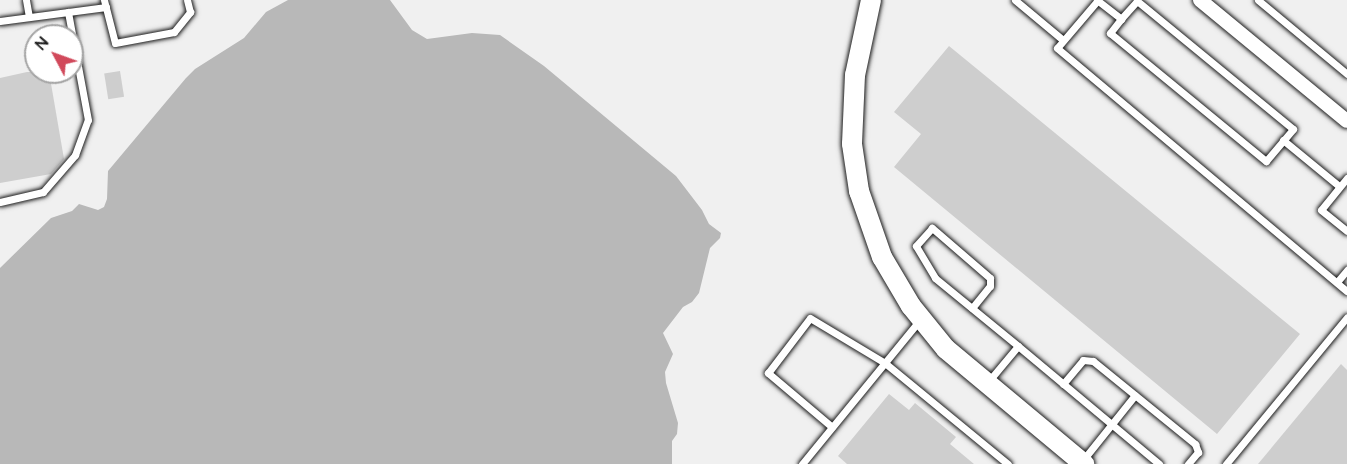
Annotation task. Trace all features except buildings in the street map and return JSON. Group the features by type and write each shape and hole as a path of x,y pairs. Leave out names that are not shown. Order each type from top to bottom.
{"main road":[{"path":"871,0 859,53 853,98 852,144 866,216 882,257 921,320 946,349 1082,463"}],"street":[{"path":"1200,0 1347,121"}],"lane":[{"path":"26,0 29,17"},
{"path":"0,21 68,12 105,3 115,43 174,32 190,12 187,0"},
{"path":"1015,0 1064,40"},
{"path":"1121,19 1097,0 1057,48 1347,291"},
{"path":"1258,0 1347,74"},
{"path":"1137,1 1293,129 1266,161 1110,33 1121,19 1137,1"},
{"path":"0,202 43,192 75,155 88,120 68,12"},
{"path":"1283,140 1339,186"},
{"path":"1347,177 1321,210 1347,231"},
{"path":"972,308 990,286 990,278 932,228 916,246 935,278 1159,464"},
{"path":"1337,282 1347,270"},
{"path":"1226,464 1347,317"},
{"path":"832,427 768,373 810,318 885,363 1008,464"},
{"path":"802,464 921,320"},
{"path":"987,384 1018,346"},
{"path":"1063,384 1083,360 1093,361 1195,444 1198,452 1188,464"},
{"path":"1082,463 1135,395"}],"shaded area":[{"path":"0,0 1347,0 1347,464 0,464"},
{"path":"288,0 390,0 412,30 427,39 472,33 500,35 544,66 676,176 702,210 709,224 721,233 720,238 710,248 699,293 692,302 683,307 663,333 673,354 665,372 678,423 677,434 672,441 672,464 0,464 0,268 51,218 72,211 79,204 98,210 104,207 107,199 108,171 186,78 195,69 244,38 266,12"}]}
